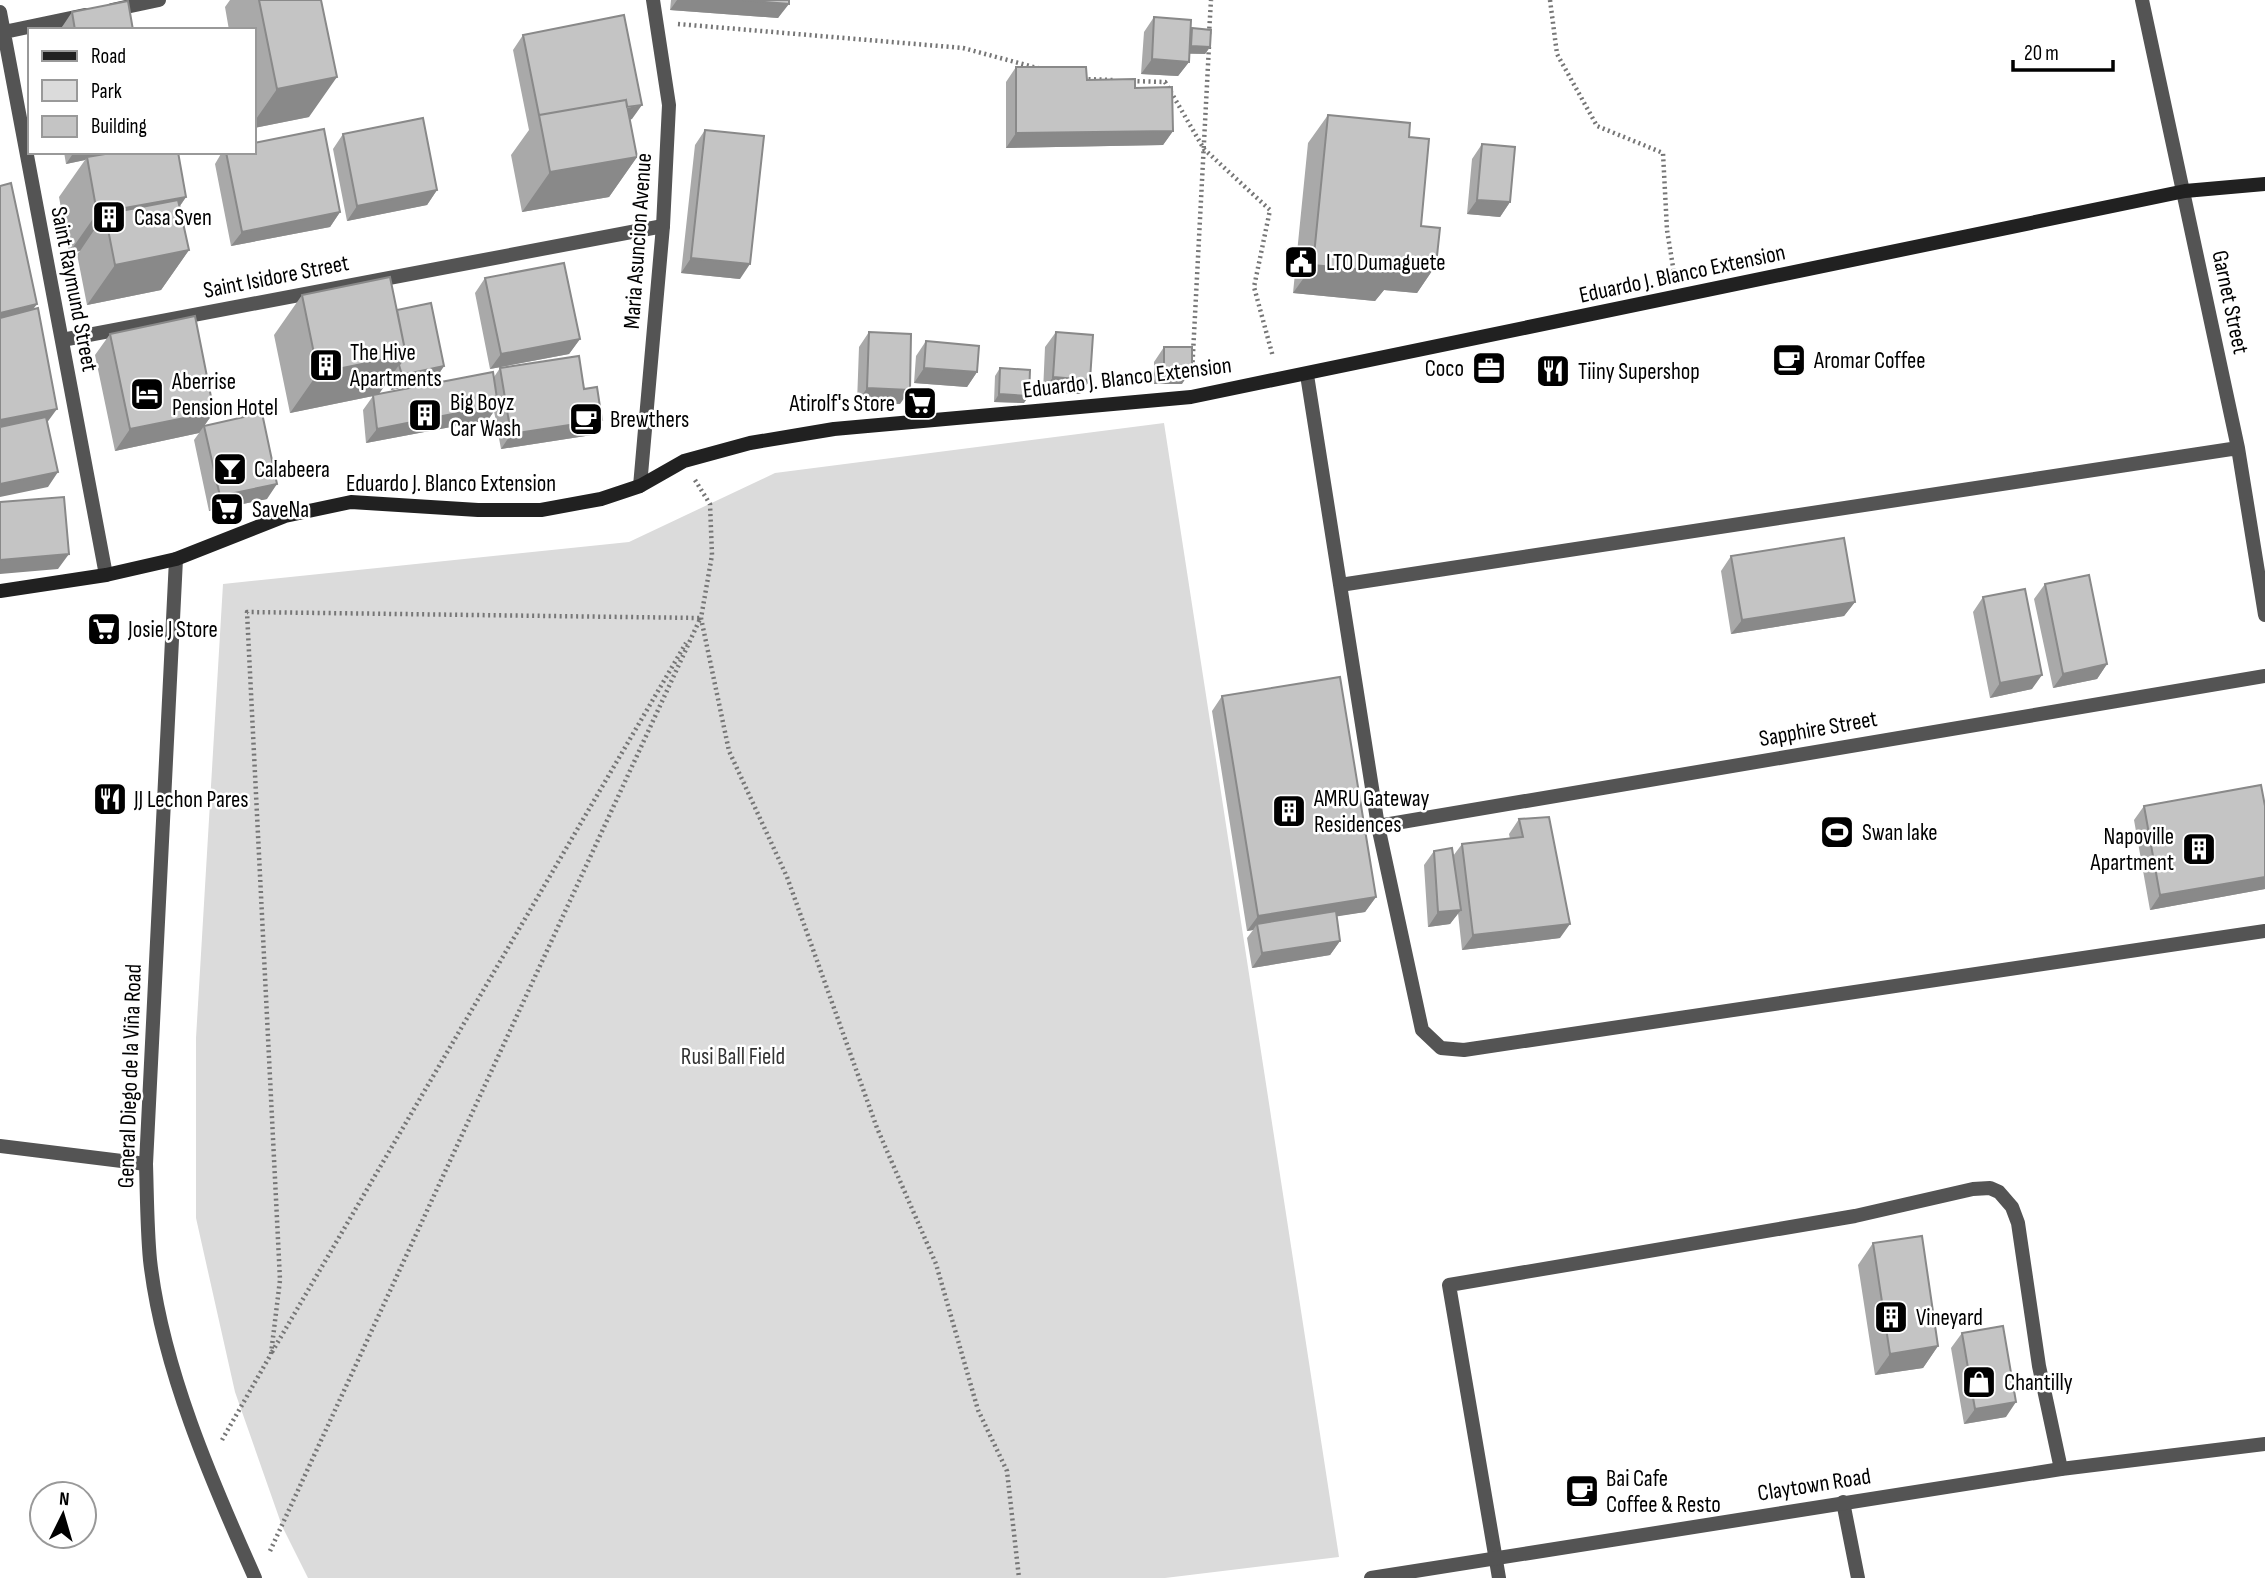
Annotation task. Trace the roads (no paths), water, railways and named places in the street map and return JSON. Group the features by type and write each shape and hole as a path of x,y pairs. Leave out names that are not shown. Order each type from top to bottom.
{"main road":[{"name":"Eduardo J. Blanco Extension","path":"0,591 106,575 176,559 285,516 351,502 478,510 541,510 601,499 640,486 684,461 750,443 834,429 1191,397 2185,191 2265,184"}],"street":[{"path":"2,32 159,0"},
{"name":"Maria Asuncion Avenue","path":"640,486 663,226 669,105 653,0"},
{"name":"Garnet Street","path":"2142,0 2238,448 2265,615"},
{"name":"Saint Raymund Street","path":"0,12 106,575"},
{"name":"Saint Isidore Street","path":"62,340 663,226"},
{"path":"1307,375 1378,825 1422,1030 1441,1048 1478,1048 2265,931"},
{"path":"1340,585 2238,448"},
{"name":"General Diego de la Viña Road","path":"176,559 146,1164 150,1260 166,1337 206,1469 255,1578"},
{"name":"Sapphire Street","path":"1378,825 2265,676"},
{"path":"0,1146 146,1164"},
{"path":"1499,1578 1449,1285 1855,1216 1973,1189 1990,1188 1999,1192 2012,1206 2018,1223 2039,1366 2061,1469"},
{"name":"Claytown Road","path":"1371,1578 2061,1469 2265,1444"},
{"path":"1843,1502 1858,1578"}],"place":[{"name":"Casa Sven","path":"109,217"},
{"name":"LTO Dumaguete","path":"1301,262"},
{"name":"Aromar Coffee","path":"1789,360"},
{"name":"The Hive Apartments","path":"326,365"},
{"name":"Coco","path":"1489,368"},
{"name":"Tiiny Supershop","path":"1553,371"},
{"name":"Aberrise Pension Hotel","path":"147,394"},
{"name":"Atirolf's Store","path":"920,403"},
{"name":"Big Boyz Car Wash","path":"425,415"},
{"name":"Brewthers","path":"586,419"},
{"name":"Calabeera","path":"230,469"},
{"name":"SaveNa","path":"227,509"},
{"name":"Josie J Store","path":"104,629"},
{"name":"JJ Lechon Pares","path":"110,799"},
{"name":"AMRU Gateway Residences","path":"1289,811"},
{"name":"Swan lake","path":"1837,832"},
{"name":"Napoville Apartment","path":"2199,849"},
{"name":"Vineyard","path":"1891,1317"},
{"name":"Chantilly","path":"1979,1382"},
{"name":"Bai Cafe Coffee & Resto","path":"1582,1491"}],"park label":[{"name":"Rusi Ball Field","path":"733,1056"}]}
